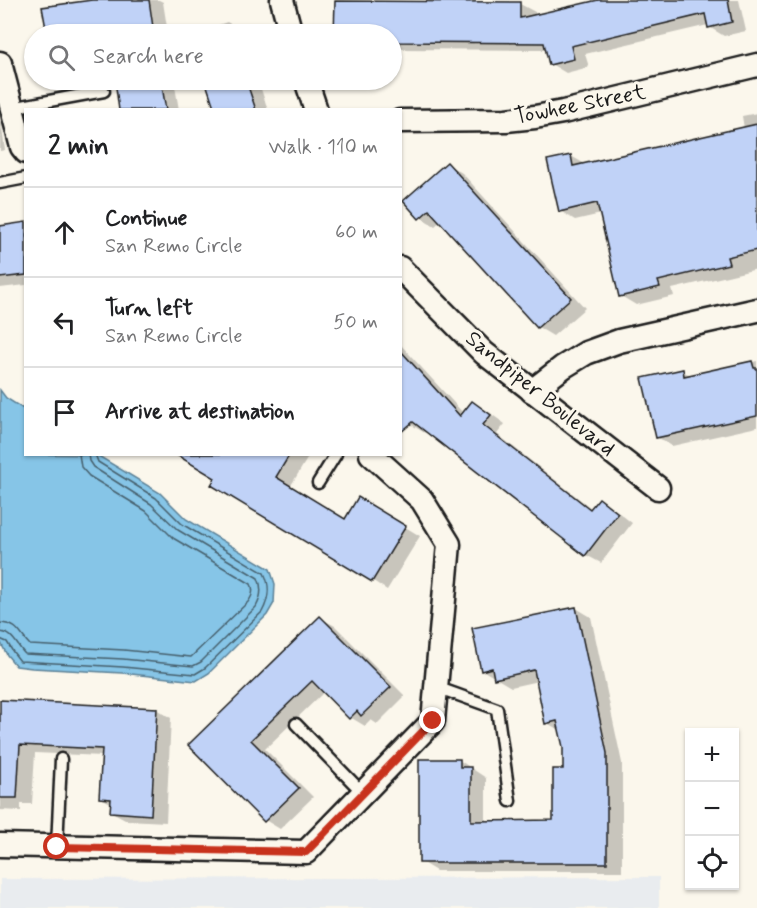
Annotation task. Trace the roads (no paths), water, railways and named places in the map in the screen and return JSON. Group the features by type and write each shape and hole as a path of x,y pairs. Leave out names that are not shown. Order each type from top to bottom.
{"street":[{"path":"282,0 288,24"},
{"path":"0,63 24,150"},
{"name":"Towhee Street","path":"402,121 497,120 535,117 574,110 757,65"},
{"path":"309,90 315,108"},
{"name":"Sandpiper Boulevard","path":"402,270 484,353 658,488"},
{"path":"532,391 586,352 619,341 757,310"},
{"path":"0,845 306,852 433,721 449,543 422,500 373,456"}],"lane":[{"path":"11,108 104,91"},
{"path":"0,183 24,178"},
{"path":"318,483 335,456"},
{"path":"436,687 497,709 510,801"},
{"path":"296,724 363,793"},
{"path":"57,847 61,759"}],"water":[{"path":"0,390 6,398 24,409 24,456 99,456 160,493 186,519 270,569 275,584 274,603 267,615 209,673 196,681 122,673 16,666 0,641"}]}
